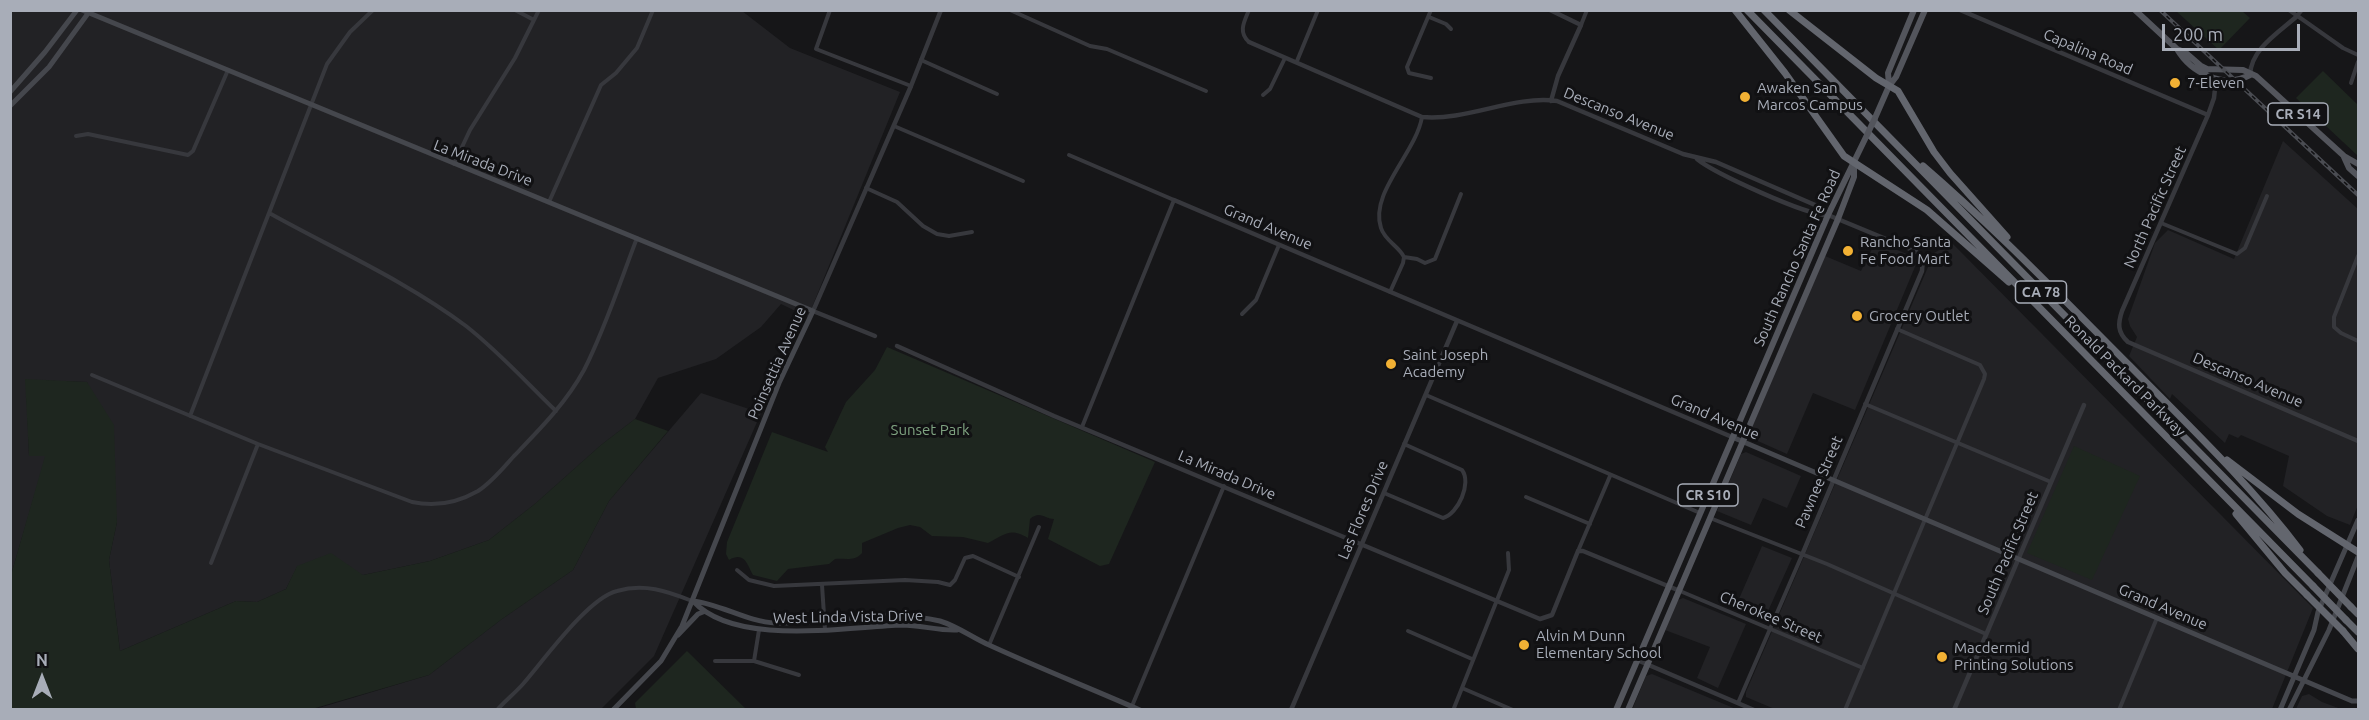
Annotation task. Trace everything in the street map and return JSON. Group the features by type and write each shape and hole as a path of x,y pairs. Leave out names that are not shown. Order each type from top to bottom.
{"highway":[{"path":"1735,10 1785,73 1844,156 1927,210 2047,315"},
{"name":"Ronald Packard Parkway","path":"1747,10 2358,632"},
{"name":"Ronald Packard Parkway","path":"1764,10 2358,614"},
{"path":"1789,10 1898,91 1934,152 2031,267"},
{"path":"1884,132 1988,223 2205,441 2271,513 2318,573"},
{"path":"2205,441 2272,496 2358,552"},
{"path":"2185,455 2285,573 2358,649"}],"main road":[{"path":"10,92 77,10"},
{"name":"La Mirada Drive","path":"82,10 313,104 419,151 813,311"},
{"name":"CR S10","path":"1889,86 1888,73 1914,10"},
{"name":"CR S10","path":"1854,163 1889,86 1896,77 1925,10"},
{"name":"CR S14","path":"2135,10 2177,49 2181,56 2200,72 2216,79"},
{"path":"10,106 49,67 89,12"},
{"name":"CR S14","path":"2177,49 2207,69 2243,70 2263,81 2344,156 2357,173"},
{"path":"2216,79 2243,78 2250,75"},
{"name":"CR S14","path":"2344,156 2358,164"},
{"name":"South Rancho Santa Fe Road","path":"1616,710 1828,215 1854,163"},
{"name":"South Rancho Santa Fe Road","path":"1628,710 1838,219 1854,177 1854,163"},
{"name":"Poinsettia Avenue","path":"613,710 661,661 676,636 693,601 779,383 813,311"},
{"path":"1761,372 1764,390"},
{"name":"Grand Avenue","path":"1732,437 2355,701 2358,707"},
{"path":"2280,710 2314,630 2318,612 2358,520"},
{"path":"2289,710 2329,630 2358,557"},
{"name":"West Linda Vista Drive","path":"693,601 703,612 759,630 825,630 920,625 947,631 959,630"},
{"name":"West Linda Vista Drive","path":"693,601 706,602 761,621 784,623 920,617 949,624 989,645 1140,710"},
{"path":"676,636 698,614 703,612"}],"street":[{"path":"190,416 271,214 327,64 350,32 373,10"},
{"path":"515,10 534,20"},
{"path":"454,164 484,105 515,57 538,10"},
{"path":"549,202 601,85 616,73 637,48 653,10"},
{"path":"830,10 816,49 911,86"},
{"name":"Poinsettia Avenue","path":"813,311 894,126 941,10"},
{"path":"1010,10 1090,46 1107,49 1206,91"},
{"path":"1249,10 1242,26 1242,32 1249,42"},
{"path":"1297,62 1318,10"},
{"path":"1431,10 1407,68 1410,73 1431,78"},
{"path":"1550,10 1581,25"},
{"path":"1551,100 1558,76 1587,10"},
{"name":"Capalina Road","path":"1960,10 2208,115"},
{"path":"2289,10 2343,48 2358,55"},
{"path":"2250,75 2250,65 2257,53 2302,10"},
{"path":"1429,17 1446,24 1450,29"},
{"name":"Descanso Avenue","path":"1249,42 1422,117 1442,119 1539,100 1551,100 1568,105 1695,157 1729,167 1822,208 1828,215 1919,254 1924,261 1922,271"},
{"path":"1263,95 1270,88 1285,58"},
{"path":"921,60 997,94"},
{"path":"2351,82 2358,62"},
{"path":"76,136 88,134 188,155 193,151 228,70"},
{"name":"North Pacific Street","path":"2128,342 2119,333 2119,318 2208,115 2214,98 2216,79"},
{"path":"1390,292 1404,257 1402,252 1383,235 1378,217 1379,204 1410,150 1422,117"},
{"path":"894,126 1023,181"},
{"name":"Grand Avenue","path":"1069,155 1732,437"},
{"path":"1695,157 1718,172 1818,215 1828,215"},
{"path":"866,189 897,202 923,226 938,234 949,236 972,232"},
{"path":"1404,257 1425,263 1430,262 1436,256 1461,194"},
{"path":"2161,223 2233,253 2243,251 2267,196"},
{"path":"1082,427 1174,200"},
{"path":"271,214 417,294 448,314 486,343 556,411"},
{"path":"92,375 258,444 412,502 436,504 452,502 480,489 493,478 556,411 585,367 637,238"},
{"path":"1242,314 1256,300 1279,245"},
{"path":"2358,256 2334,316 2334,327 2358,341"},
{"name":"Pawnee Street","path":"1738,703 1922,271"},
{"name":"La Mirada Drive","path":"813,311 875,336"},
{"name":"Las Flores Drive","path":"1291,710 1457,321"},
{"path":"1845,710 1985,374 1980,365 1897,329"},
{"name":"Descanso Avenue","path":"2128,342 2358,441"},
{"name":"La Mirada Drive","path":"897,346 1082,427 1540,619 1549,618 1552,615 1578,551"},
{"path":"1426,395 1700,513"},
{"path":"1865,404 2051,482"},
{"name":"South Pacific Street","path":"1954,710 2084,405"},
{"path":"211,563 258,444"},
{"path":"1383,493 1443,518 1453,514 1460,501 1466,483 1462,470 1404,444"},
{"path":"1578,551 1610,476"},
{"path":"1131,708 1224,486"},
{"path":"1526,497 1590,524"},
{"path":"1710,518 1986,634"},
{"path":"989,645 1039,527"},
{"name":"Cherokee Street","path":"1578,551 1582,550 1863,668"},
{"path":"1454,708 1509,570 1508,553"},
{"path":"737,570 749,580 761,585 822,585 905,580 950,585 955,580 965,558 973,556 1019,577"},
{"path":"822,585 825,630"},
{"path":"497,710 579,620 605,596 615,591 648,587 661,589 693,601"},
{"path":"2119,710 2157,618"},
{"path":"754,662 759,630"},
{"path":"1408,631 1472,659"},
{"path":"1638,660 1754,710"},
{"path":"715,662 754,662 799,675"},
{"path":"1462,688 1513,710"}],"shaded area":[{"path":"10,11 742,11 790,48 900,92 808,317 781,304 761,327 716,359 658,378 635,419 489,540 430,561 363,575 297,567 286,589 257,602 236,601 120,651 109,560 117,522 87,382 26,380 29,455 46,456 11,575"},
{"path":"2283,141 2358,209 2358,505 2350,525 2327,516 2283,486 2289,456 2241,435 2238,438 2229,434 2225,443 2172,394 2170,399 2129,356 2137,337 2128,319 2155,243 2168,230 2234,259"},
{"path":"1876,241 1914,257 1917,262 1855,410 1813,393 1787,454 1751,438 1749,434 1825,256 1861,271"},
{"path":"1952,243 2313,608 2272,709 1777,710 1746,697 1746,692 1934,253"},
{"path":"701,393 761,413 654,656 601,709 312,710 429,675 502,619 573,570 609,501"},
{"path":"1746,452 1801,476 1787,508 1763,498 1751,525 1717,511 1741,454"},
{"path":"1762,546 1792,558 1764,620 1735,608"},
{"path":"1683,598 1746,624 1718,688 1697,678 1710,647 1665,630 1678,600"},
{"path":"1652,674 1736,709 1632,710 1646,676"},
{"path":"2309,694 2341,709 2296,709 2302,696"}],"green space":[{"path":"2176,11 2242,11 2250,18 2219,50"},
{"path":"2323,71 2358,105 2358,156 2296,98"},
{"name":"Sunset Park","path":"887,347 1155,462 1109,564 1100,566 1048,539 1054,519 1040,515 1030,519 1028,538 1011,533 988,543 963,537 932,536 920,527 910,525 898,528 862,543 862,553 856,558 835,559 829,564 788,569 777,581 753,575 742,558 729,560 726,554 727,542 772,432 828,452 825,447 846,402 875,370"},
{"path":"25,379 87,382 114,425 117,522 109,560 120,651 236,601 257,602 286,589 297,566 331,553 363,575 430,561 489,540 635,419 668,431 609,501 573,570 502,619 429,675 312,709 11,709 11,575 45,456 29,456"},
{"path":"2074,446 2140,476 2092,580 2027,553"},
{"path":"687,651 746,709 636,709 635,703"}],"railway":[{"path":"2160,10 2358,195"}],"place":[{"name":"7-Eleven","path":"2175,83"},
{"name":"Awaken San Marcos Campus","path":"1745,97"},
{"name":"Rancho Santa Fe Food Mart","path":"1848,251"},
{"name":"Grocery Outlet","path":"1857,316"},
{"name":"Saint Joseph Academy","path":"1391,364"},
{"name":"Alvin M Dunn Elementary School","path":"1524,645"},
{"name":"Macdermid Printing Solutions","path":"1942,657"}]}
